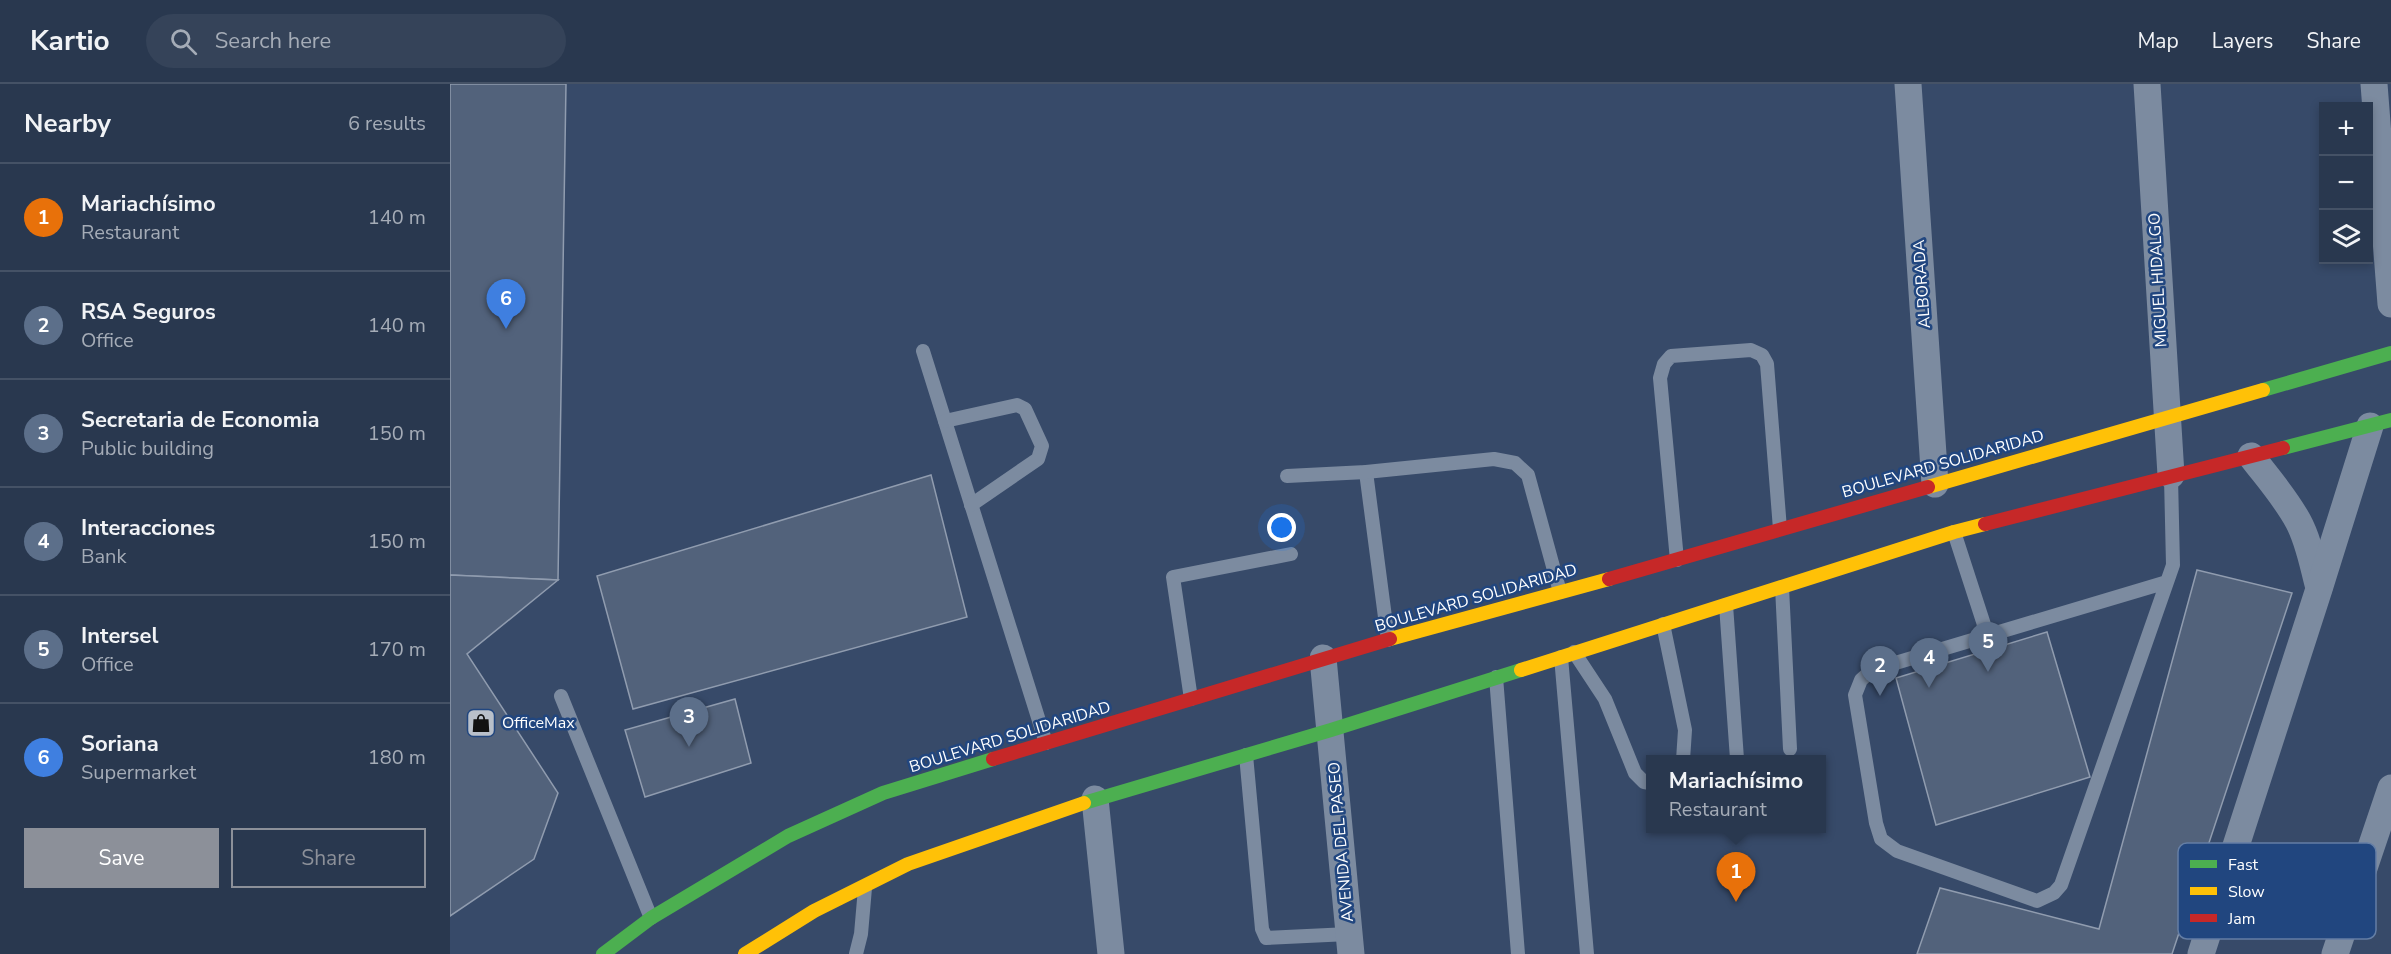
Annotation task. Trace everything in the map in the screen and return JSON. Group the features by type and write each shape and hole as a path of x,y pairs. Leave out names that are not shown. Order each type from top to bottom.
{"main road":[{"name":"BOULEVARD SOLIDARIDAD","path":"603,954 651,918 788,836 883,793 1323,658 1677,560 2391,353"},
{"path":"745,954 814,911 908,864 1095,799 1330,730 1954,532 2380,423"}],"street":[{"name":"ALBORADA","path":"1908,84 1935,484"},
{"name":"MIGUEL HIDALGO","path":"2146,84 2171,475"},
{"path":"2374,84 2391,304"},
{"path":"2237,843 2319,589 2380,423"},
{"path":"2251,456 2299,522 2309,549 2319,589"},
{"name":"AVENIDA DEL PASEO","path":"1323,658 1350,944"},
{"path":"2372,843 2391,788"},
{"path":"1095,799 1112,954"},
{"path":"2201,954 2206,939"},
{"path":"2335,954 2340,939"}],"lane":[{"path":"1677,560 1660,378 1664,364 1671,356 1751,350 1762,355 1767,364 1780,529"},
{"path":"923,351 1046,743"},
{"path":"945,421 1017,405 1022,406 1042,446 1038,459 971,505"},
{"path":"1287,476 1366,472 1494,459 1515,463 1528,475 1560,592"},
{"path":"1366,472 1388,640"},
{"path":"2167,582 1872,670 1861,680 1855,695 1876,823 1881,839 1897,851 2037,901 2054,893 2065,877 2173,565 2171,475"},
{"path":"1954,532 1988,637"},
{"path":"1191,699 1173,578 1291,554"},
{"path":"1782,586 1790,749"},
{"path":"1726,603 1737,755"},
{"path":"1663,624 1684,730 1683,755"},
{"path":"1568,654 1605,699 1635,773 1646,782"},
{"path":"1568,654 1587,954"},
{"path":"1496,677 1518,954"},
{"path":"561,696 651,918"},
{"path":"1246,755 1263,929 1266,938 1350,944"},
{"path":"856,954 861,934 865,886"}],"building":[{"path":"450,84 566,84 558,580 450,575"},
{"path":"931,475 967,617 633,709 597,576"},
{"path":"2197,570 2292,593 2209,843 2178,843 2178,936 2172,954 1917,954 1940,888 2099,929"},
{"name":"OfficeMax","path":"450,575 558,580 467,654 558,793 534,859 450,916"},
{"path":"2047,632 2090,777 1936,825 1896,678"},
{"path":"735,699 751,763 645,797 625,730"}],"traffic: fast":[{"path":"2263,390 2391,353"},
{"path":"2283,448 2391,420"},
{"path":"1084,803 1331,730 1521,670"},
{"path":"603,954 651,918 788,836 883,793 993,759"}],"traffic: slow":[{"path":"1928,487 2263,390"},
{"path":"1521,670 1985,524"},
{"path":"1390,639 1609,579"},
{"path":"745,954 814,911 908,864 1084,803"}],"traffic: jam":[{"path":"1985,524 2283,448"},
{"path":"1609,579 1928,487"},
{"path":"993,759 1390,639"}],"place":[{"name":"Soriana","path":"506,329"},
{"name":"Intersel","path":"1988,672"},
{"name":"Interacciones","path":"1929,688"},
{"name":"RSA Seguros","path":"1880,696"},
{"name":"OfficeMax","path":"481,723"},
{"name":"Secretaria de Economia","path":"689,747"},
{"name":"Mariachísimo","path":"1736,902"}]}
